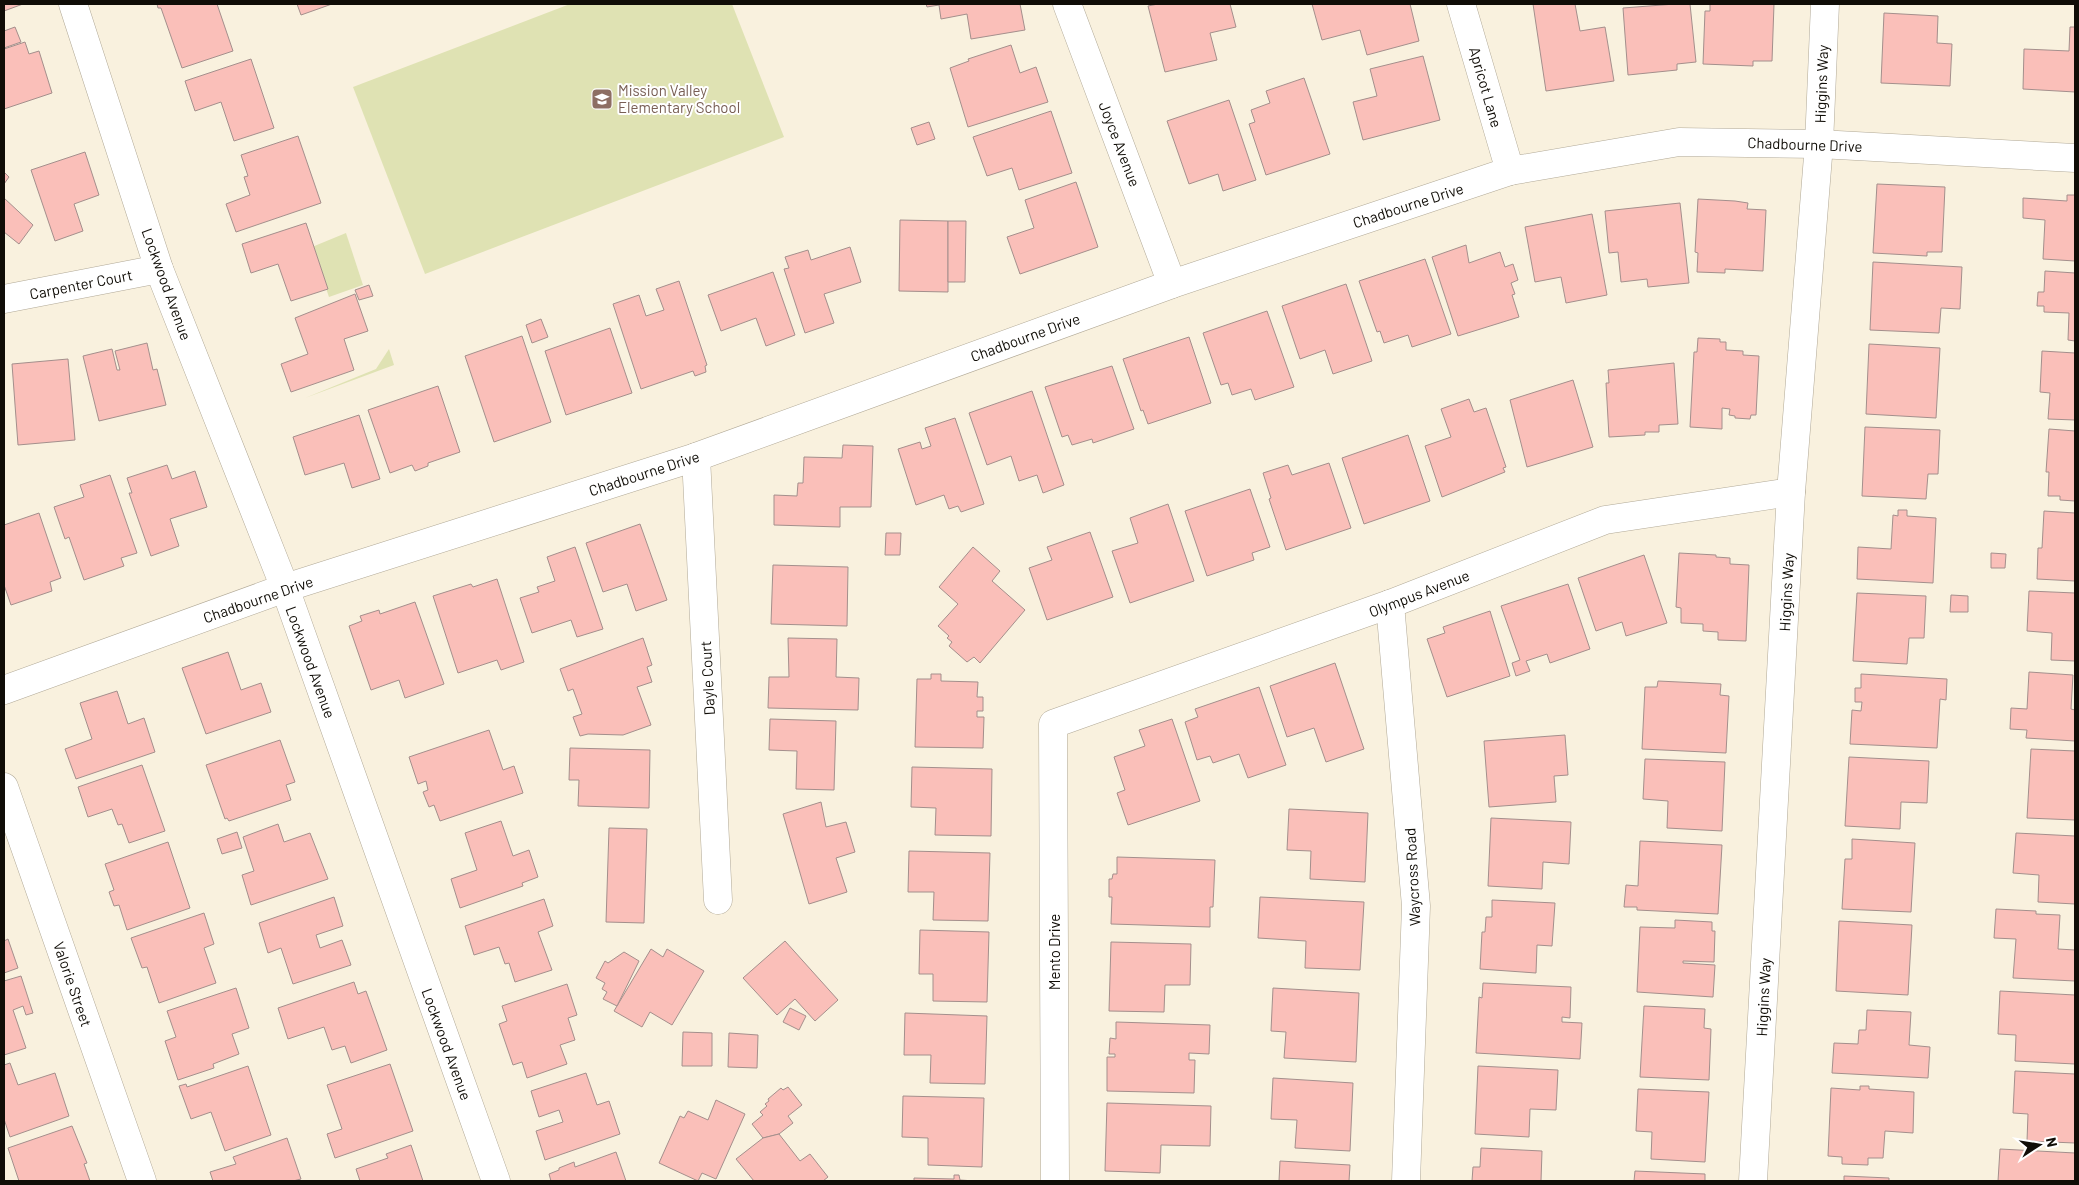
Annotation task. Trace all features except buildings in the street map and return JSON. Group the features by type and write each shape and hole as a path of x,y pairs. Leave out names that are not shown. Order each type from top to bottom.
{"street":[{"name":"Lockwood Avenue","path":"73,4 159,269 285,588 496,1181"},
{"name":"Joyce Avenue","path":"1067,4 1172,284"},
{"name":"Apricot Lane","path":"1462,4 1510,171"},
{"name":"Higgins Way","path":"1753,1181 1791,492 1819,144 1825,4"},
{"name":"Chadbourne Drive","path":"4,690 285,588 696,457 1172,284 1510,171 1679,142 1819,144 2075,158"},
{"name":"Carpenter Court","path":"4,299 159,269"},
{"name":"Dayle Court","path":"696,457 718,900"},
{"name":"Olympus Avenue","path":"1053,724 1390,604 1605,520 1791,492"},
{"name":"Waycross Road","path":"1390,604 1416,906 1406,1181"},
{"name":"Mento Drive","path":"1053,724 1055,1181"},
{"name":"Valorie Street","path":"4,787 142,1181"}],"green space":[{"path":"570,4 732,4 784,137 425,274 353,87"},
{"path":"346,233 363,285 329,297 312,247"},
{"path":"389,349 394,365 305,398 376,369"}],"place":[{"name":"Mission Valley Elementary School","path":"602,99"}]}
